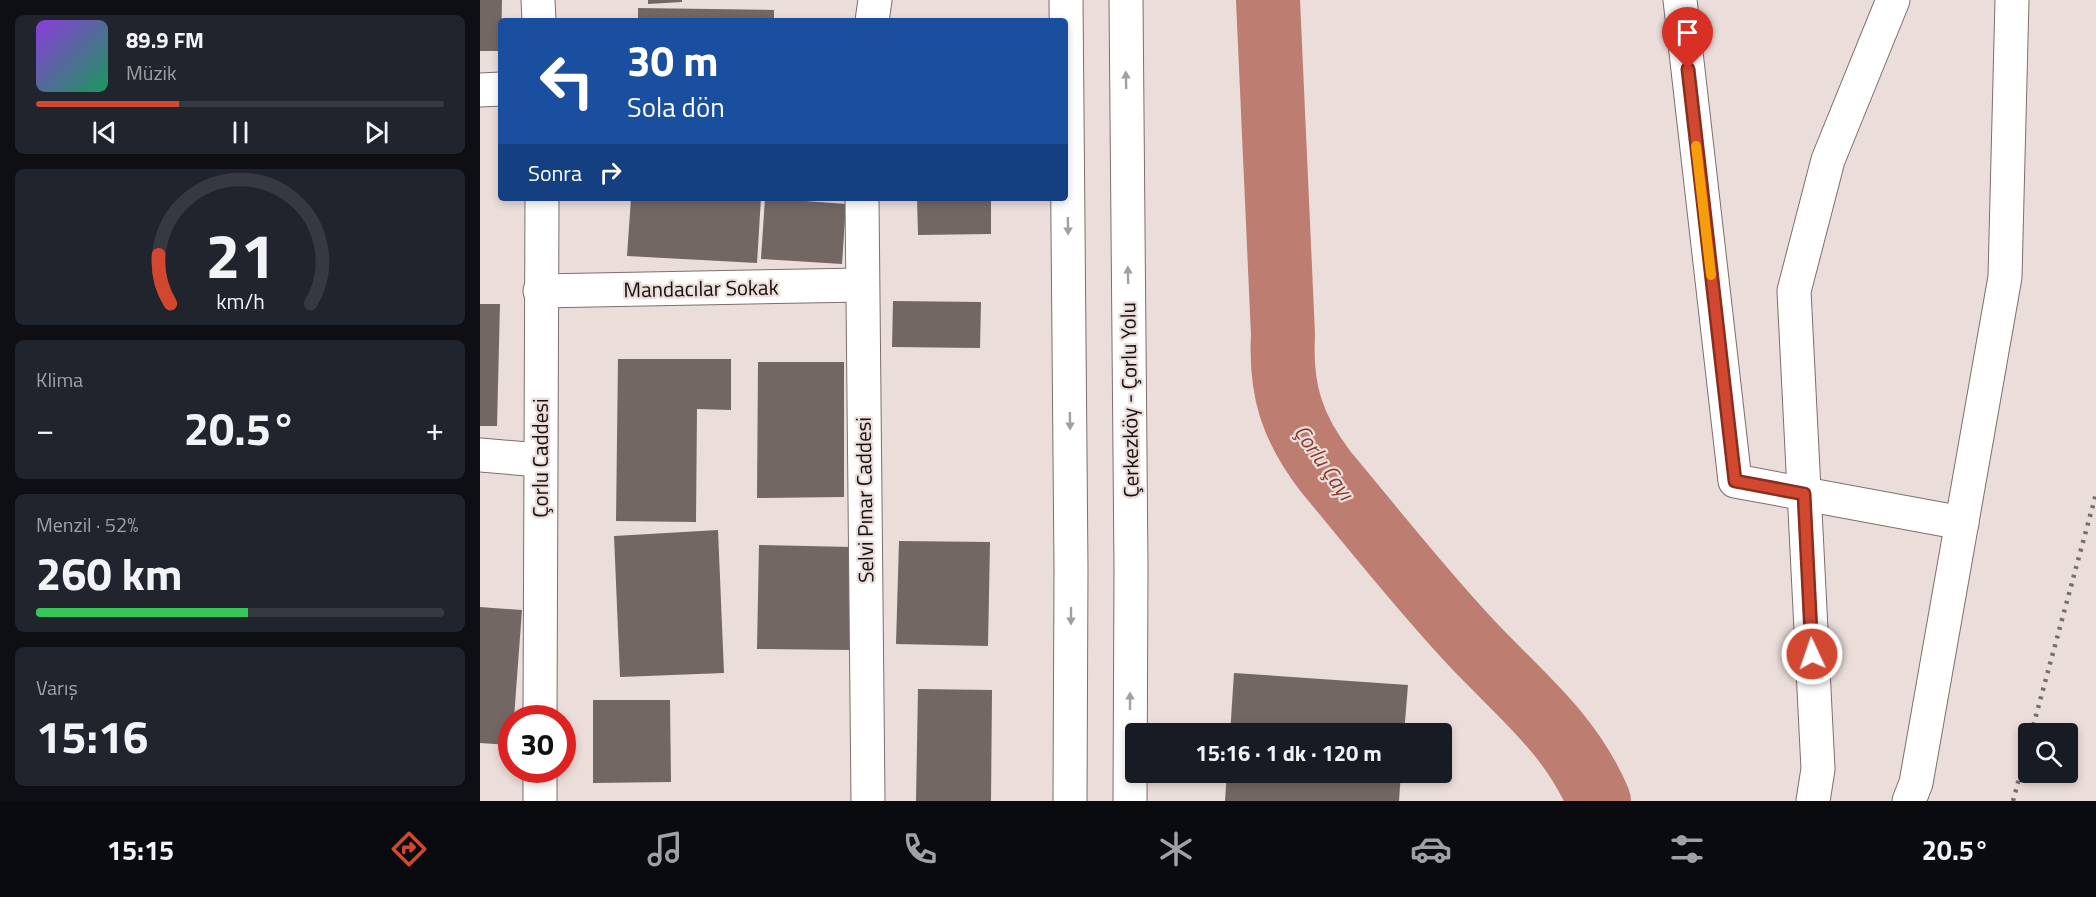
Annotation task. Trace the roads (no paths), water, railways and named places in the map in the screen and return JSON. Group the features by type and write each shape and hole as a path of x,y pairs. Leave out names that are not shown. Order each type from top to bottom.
{"street":[{"path":"538,0 539,18"},
{"path":"872,18 874,0"},
{"path":"1066,0 1066,18"},
{"name":"Çerkezköy - Çorlu Yolu","path":"1126,0 1131,568 1130,801"},
{"path":"1680,0 1735,481 1962,523"},
{"path":"1814,801 1818,769 1794,291 1828,160 1893,0"},
{"path":"1909,801 1916,783 2005,277 2012,0"},
{"path":"480,90 498,89"},
{"name":"Çorlu Caddesi","path":"540,705 542,201"},
{"name":"Selvi Pınar Caddesi","path":"862,201 868,801"},
{"path":"1068,201 1071,801"},
{"name":"Mandacılar Sokak","path":"540,291 862,285"},
{"path":"480,455 540,460"},
{"path":"540,783 540,801"}],"waterway":[{"name":"Çorlu Çayı","path":"1268,0 1284,373 1286,391 1297,424 1314,456 1326,472 1412,575 1465,636 1557,732 1573,753 1599,801"}],"railway":[{"path":"2034,723 2096,494"},
{"path":"2013,801 2018,782"}]}
